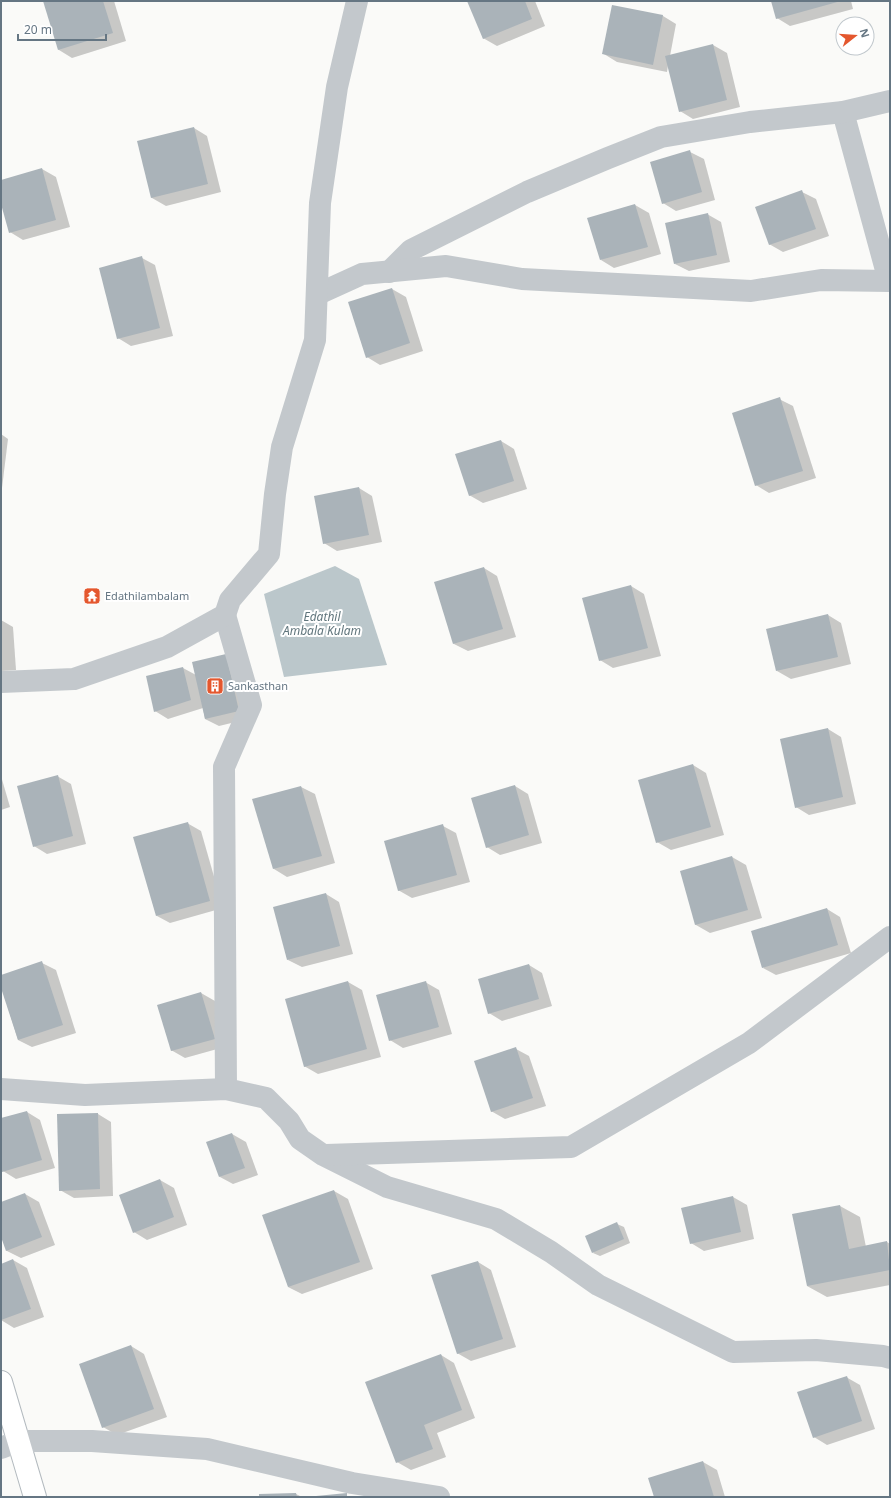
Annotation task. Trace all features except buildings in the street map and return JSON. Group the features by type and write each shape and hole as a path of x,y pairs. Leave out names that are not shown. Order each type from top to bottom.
{"main road":[{"path":"1,1382 10,1445 35,1497"}],"street":[{"path":"226,1089 224,767 251,705 225,615 230,600 269,554 275,494 282,447 315,340 318,294 320,203 337,87 357,1"},
{"path":"389,272 411,250 528,192 661,137 750,122 843,112 890,101"},
{"path":"318,294 362,274 446,266 522,279 751,291 821,280 890,281 843,112"},
{"path":"1,682 74,679 167,647 225,615"},
{"path":"323,1155 571,1147 748,1043 890,937"},
{"path":"1,1089 85,1095 226,1089 266,1098 289,1121 300,1139 323,1155 387,1187 496,1219 551,1252 598,1285 733,1352 816,1350 890,1358"},
{"path":"10,1445 92,1441 207,1449 352,1482 439,1497"}],"water":[{"name":"Edathil Ambala Kulam","path":"335,566 359,579 387,665 284,677 264,594"}],"place":[{"name":"Edathilambalam","path":"92,596"},
{"name":"Sankasthan","path":"215,686"}]}
